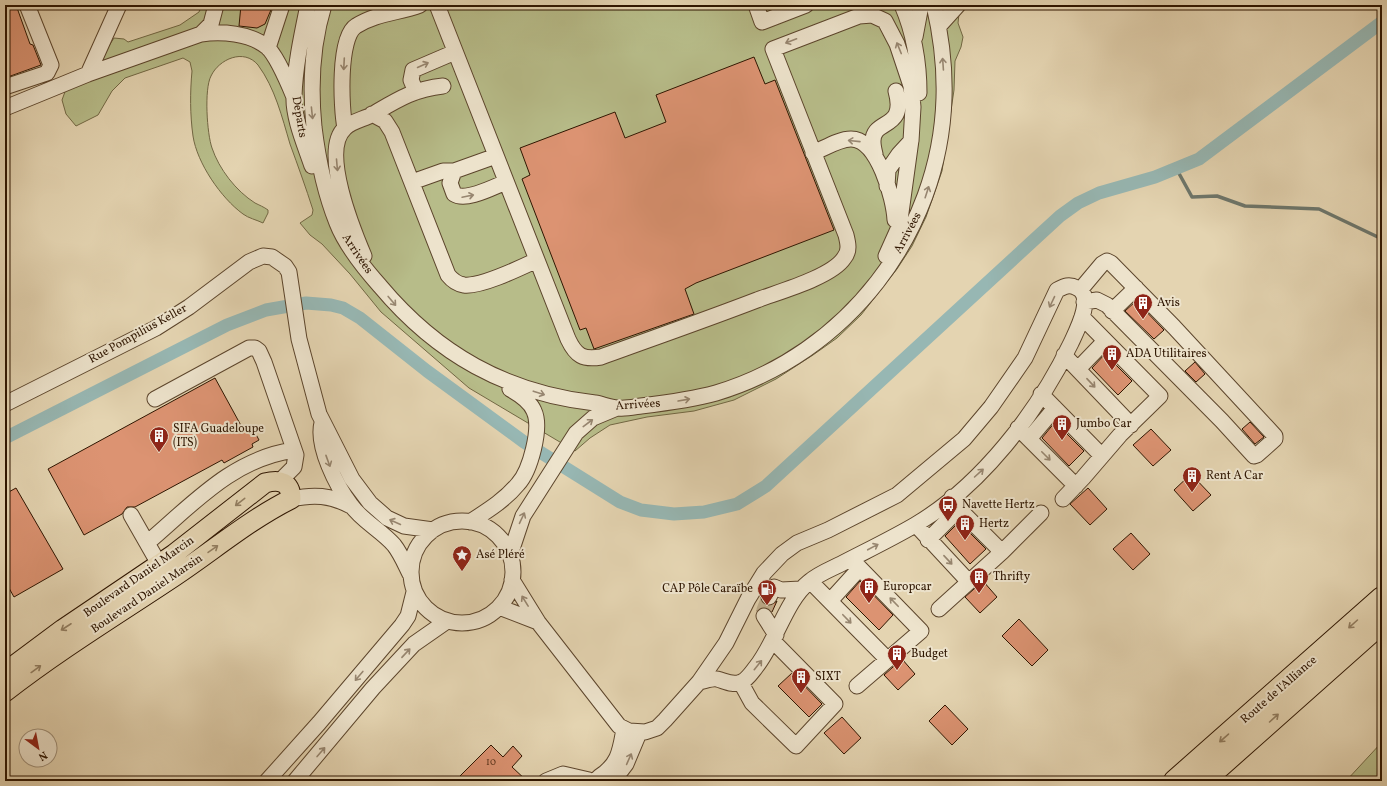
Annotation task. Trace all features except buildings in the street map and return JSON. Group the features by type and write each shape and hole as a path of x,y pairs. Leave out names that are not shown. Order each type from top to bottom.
{"highway":[{"name":"Route de l'Alliance","path":"1175,781 1382,598"},
{"name":"Route de l'Alliance","path":"1203,781 1382,622"}],"main road":[{"path":"276,481 286,483 289,488 291,499"},
{"name":"Boulevard Daniel Marcin","path":"5,672 63,629 159,564 259,488 276,481"},
{"name":"Boulevard Daniel Marsin","path":"5,692 61,651 176,575 253,520 291,499"}],"street":[{"path":"5,87 47,73 50,68 27,5"},
{"path":"88,74 119,5"},
{"path":"201,34 211,24 216,5"},
{"path":"268,48 282,5"},
{"path":"294,96 293,78 297,40 304,5"},
{"name":"Départs","path":"308,5 294,96 301,134 321,189 338,224"},
{"name":"Arrivées","path":"324,5 313,60 311,104 316,147 323,177 338,224 346,241 373,279 400,310 430,338 464,361 503,381 543,395 617,408 689,400 727,390 780,366 814,345 842,322 867,296 908,236 923,204 936,162 941,134 944,98 944,62 934,5"},
{"path":"312,88 324,28 332,5"},
{"path":"349,38 378,26 406,10 420,5"},
{"path":"437,5 573,349 579,355 592,359 602,357 793,287 820,276 838,265 845,258 848,246 845,232 773,49 859,16 878,16 885,21 892,33 908,73 912,97 911,141 900,220 896,233 879,269 867,286 814,345"},
{"path":"756,5 762,22 806,5"},
{"path":"894,5 902,23 913,41"},
{"path":"887,186 888,170 898,154 911,141 917,126 919,109 919,80 913,41 902,5"},
{"path":"913,41 921,5"},
{"path":"938,26 958,5"},
{"path":"373,279 352,227 341,194 336,162 338,141 345,128 345,49 355,27 384,9 406,10"},
{"path":"5,108 88,74 201,34 219,32 255,40 268,48 294,96"},
{"path":"416,92 411,80 413,70 455,52"},
{"path":"345,128 372,114 390,102 416,92 443,86 465,78"},
{"path":"372,114 394,109 420,99 443,86"},
{"path":"896,91 898,106 897,114 894,119 877,130 872,141 875,154 894,204 896,233"},
{"path":"372,114 385,121 392,132 448,275 453,280 460,284 472,285 537,260"},
{"path":"813,152 850,139 859,140 875,154"},
{"path":"414,187 443,182 454,171 496,156"},
{"path":"454,171 450,183 454,194 461,197 469,196 506,182"},
{"name":"Rue Pompilius Keller","path":"5,404 156,328 189,307 239,268 256,258 272,257 285,266 289,272 293,290 297,325 308,377 322,423"},
{"path":"512,580 538,622 551,636 611,717 624,729 639,733 650,731 665,720 699,682 726,643 748,599 764,573 782,554 798,543 828,530 897,495 964,438 991,407 1025,358 1057,290 1065,285 1072,285 1082,296 1101,301 1222,421 1254,456 1275,439 1275,436 1243,400 1136,288 1107,261 1102,264 1082,296 1082,318 1064,355 1041,394 1018,428 956,503 928,540"},
{"path":"1112,311 1136,288"},
{"path":"1063,499 1131,425 1160,396 1082,318"},
{"path":"1078,369 1105,341"},
{"path":"155,399 249,348 255,348 259,351 264,362 294,450 296,462 294,467 276,481"},
{"path":"1064,355 1131,425"},
{"path":"464,361 529,402 535,412 536,429 532,456 526,474 505,498 470,522"},
{"path":"1041,394 1102,456"},
{"path":"510,555 523,516 576,433 594,418 617,408"},
{"path":"1029,439 1055,408"},
{"path":"322,423 320,438 334,476 351,506 395,546 410,574 414,592 427,610 447,621 461,624 475,622 488,616 499,607 510,590 512,580 512,563 510,555 498,536 490,530 470,522 450,522 432,530 418,545 411,564 410,574"},
{"path":"322,423 332,438 352,479 375,508 396,523 432,530"},
{"path":"1018,428 1076,486"},
{"path":"147,543 215,485 239,468 267,456 294,450"},
{"name":"Boulevard Daniel Marsin","path":"291,499 310,495 327,496 351,506"},
{"path":"759,581 772,592 806,585 856,564 916,524 956,503"},
{"path":"956,503 1002,552"},
{"path":"939,609 968,581 1002,552 1041,512"},
{"path":"131,515 159,564"},
{"path":"916,524 928,540 968,581"},
{"path":"830,601 856,564"},
{"path":"856,564 921,631 857,686"},
{"path":"806,585 830,601 887,659"},
{"path":"699,682 716,679 729,684 741,683 750,675 764,657 796,596 806,585"},
{"path":"267,781 319,724 402,625 408,616 414,592"},
{"path":"499,607 538,622"},
{"path":"741,683 752,703 796,746 835,704 775,638 764,616"},
{"path":"295,781 373,688 414,644 447,621"},
{"path":"599,780 618,758 624,729"},
{"path":"546,781 563,774 599,780 626,764 639,733"}],"green space":[{"path":"202,5 960,5 958,23 963,37 961,47 955,61 954,90 942,171 926,217 912,246 897,269 861,315 837,338 813,355 776,379 734,400 694,411 647,417 610,425 590,438 575,451 469,388 381,312 350,274 322,244 310,235 300,223 312,215 313,210 281,113 269,83 258,65 252,60 246,57 232,58 220,65 215,70 209,82 207,101 208,122 212,148 219,164 229,179 248,198 268,210 263,223 245,215 226,199 211,179 199,157 195,146 191,120 192,71 190,62 183,58 125,78 112,91 98,115 76,126 66,114 62,100 66,89 103,55 114,38 124,39 128,42 180,25 199,12"},
{"path":"1382,742 1382,781 1346,781"}],"waterway":[{"path":"5,438 227,325 266,310 306,303 331,305 343,308 360,318 427,371 524,442 620,502 641,510 674,514 704,512 737,504 766,486 1060,216 1078,203 1099,193 1155,177 1199,159 1382,22"},
{"path":"1176,168 1192,197 1217,196 1245,206 1319,209 1382,239"}],"tunnel":[{"path":"764,616 764,610 769,597"}],"place":[{"name":"Avis","path":"1143,320"},
{"name":"ADA Utilitaires","path":"1112,371"},
{"name":"Jumbo Car","path":"1062,441"},
{"name":"SIFA Guadeloupe (ITS)","path":"159,453"},
{"name":"Rent A Car","path":"1192,493"},
{"name":"Navette Hertz","path":"948,522"},
{"name":"Hertz","path":"965,541"},
{"name":"Asé Pléré","path":"462,572"},
{"name":"Thrifty","path":"979,594"},
{"name":"Europcar","path":"869,604"},
{"name":"CAP Pôle Caraïbe","path":"767,606"},
{"name":"Budget","path":"897,671"},
{"name":"SIXT","path":"801,694"}]}
